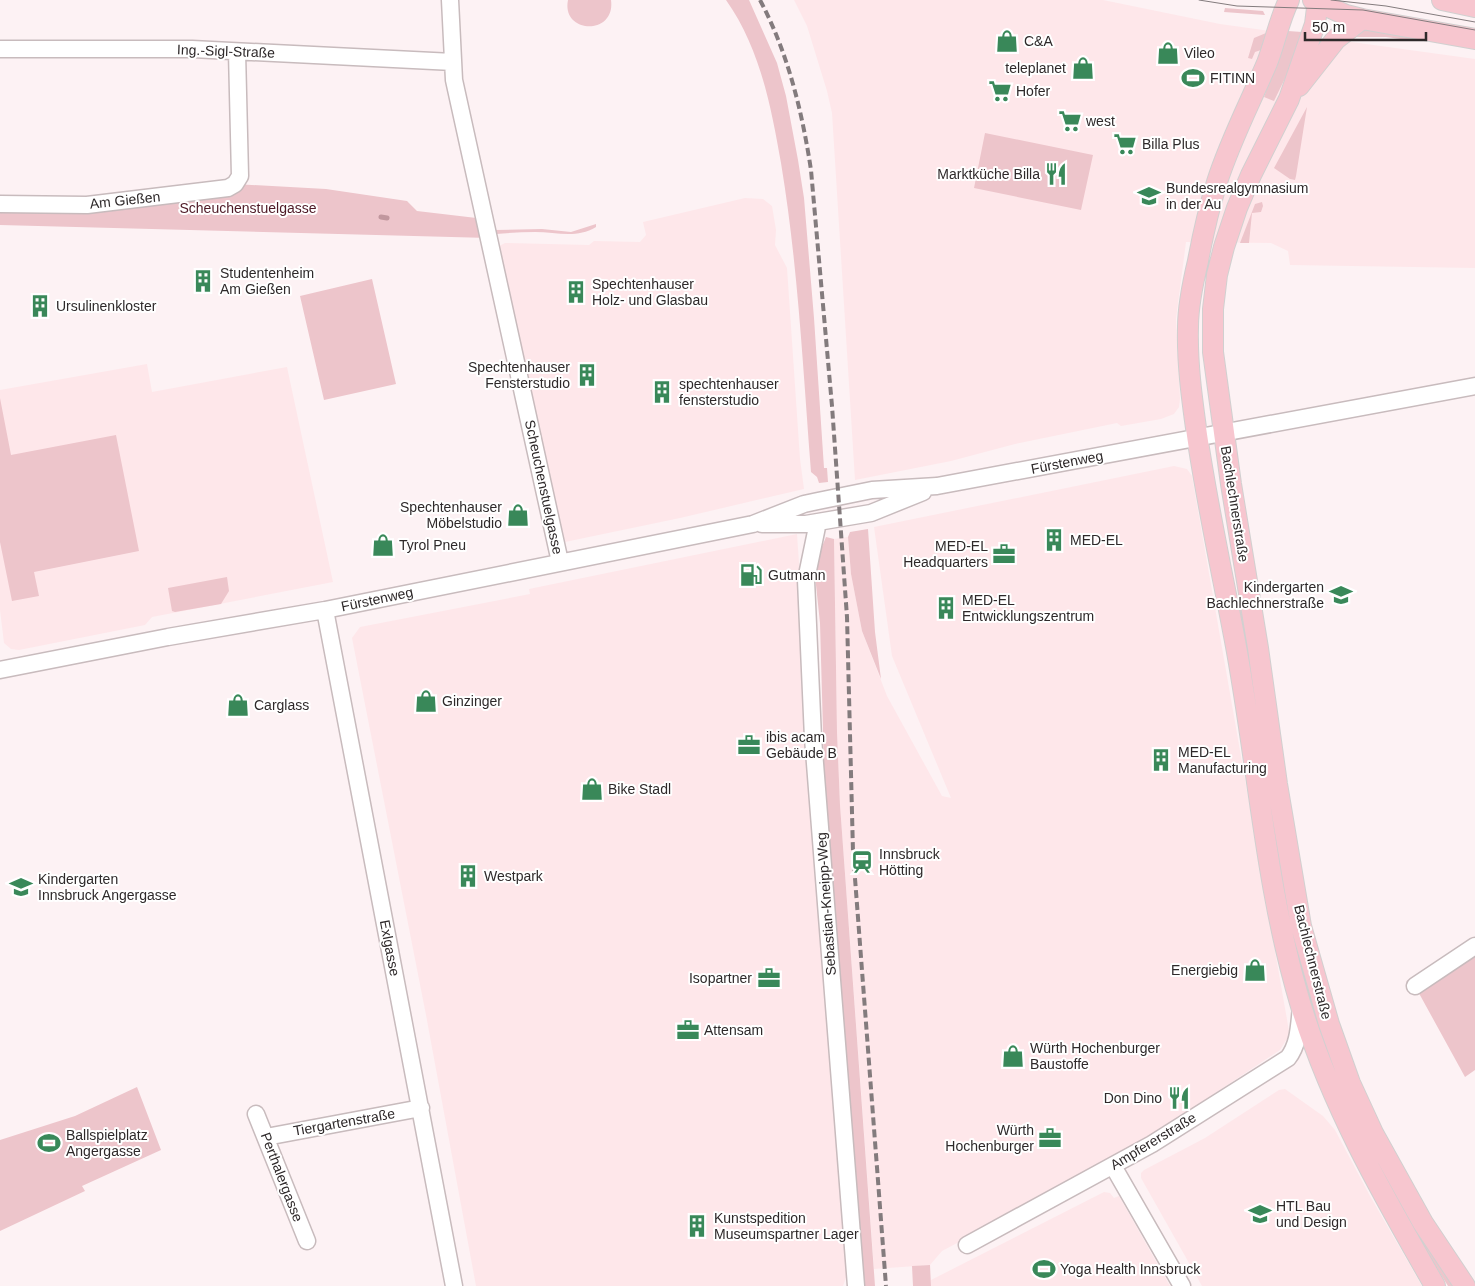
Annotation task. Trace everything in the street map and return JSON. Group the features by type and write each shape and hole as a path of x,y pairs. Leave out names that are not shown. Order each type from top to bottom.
{"main road":[{"path":"1270,0 1281,20"},
{"name":"Bachlechnerstraße","path":"1289,0 1274,45 1228,151 1203,236 1193,285 1188,326 1192,393 1205,484 1243,682 1264,836 1277,911 1301,1005 1335,1099 1360,1150 1435,1286"},
{"path":"1442,0 1475,7"},
{"path":"1316,1 1346,15 1362,19 1475,39"},
{"name":"Bachlechnerstraße","path":"1316,1 1313,31 1289,99 1265,145 1237,208 1217,275 1213,309 1213,352 1277,784 1301,926 1329,1024 1350,1083 1373,1133 1423,1223 1465,1286"},
{"path":"1289,99 1336,39 1362,19"}],"street":[{"name":"Scheuchenstuelgasse","path":"450,0 454,80 560,562"},
{"name":"Ing.-Sigl-Straße","path":"0,49 124,48 452,62"},
{"name":"Am Gießen","path":"0,204 87,204 228,188 236,184 240,176 237,52"},
{"path":"1224,433 1475,386"},
{"name":"Fürstenweg","path":"0,670 168,637 325,610 753,524 804,504 872,490 936,486 1224,433"},
{"name":"Fürstenweg","path":"753,524 806,524 871,513 936,486"},
{"name":"Sebastian-Kneipp-Weg","path":"818,522 806,580 813,738 856,1286"},
{"name":"Exlgasse","path":"325,610 454,1286"},
{"path":"1415,986 1475,946"},
{"name":"Ampfererstraße","path":"967,1245 1152,1144 1288,1058 1296,1043 1301,1005"},
{"name":"Tiergartenstraße","path":"266,1137 421,1108"},
{"name":"Perthalergasse","path":"256,1114 307,1242"},
{"path":"1113,1166 1182,1286"}],"shaded area":[{"path":"794,0 1103,0 1220,24 1475,59 1475,268 1290,265 1288,251 1271,243 1186,242 1176,319 1180,399 1179,407 1174,414 1161,419 1121,426 1117,423 1015,444 951,461 855,480 832,113 807,26"},
{"path":"745,198 763,199 772,206 776,230 775,245 787,268 800,459 804,489 565,542 499,246 505,243 589,245 594,241 640,242 646,235 643,222"},
{"path":"147,364 152,392 287,367 333,582 152,617 145,625 19,650 11,649 4,643 0,610 0,390"},
{"path":"1174,466 1187,469 1192,476 1289,1031 1288,1037 1280,1050 1118,1158 942,1251 930,1265 874,1269 840,805 834,539 848,537 851,574 862,631 887,696 942,796 951,798 892,656 874,527"},
{"path":"797,534 848,1272 843,1286 476,1286 426,1015 352,638 360,627 530,594 529,589"},
{"path":"1285,1089 1323,1116 1335,1130 1370,1196 1422,1286 1202,1286 1141,1178 1141,1173 1205,1138 1279,1090"},
{"path":"1104,1192 1110,1193 1114,1198 1119,1196 1170,1286 931,1286 931,1280"}],"green space":[{"path":"568,0 611,0 610,12 605,20 598,25 580,24 572,19 568,11"},
{"path":"726,0 749,0 777,63 786,96 804,198 824,468 827,468 828,482 819,483 817,477 811,472 792,240 773,120 756,58 738,18"},
{"path":"1225,8 1263,11 1265,15 1224,12"},
{"path":"1368,29 1424,37 1415,41 1386,37 1354,37 1359,31"},
{"path":"1288,31 1302,32 1292,64 1274,101 1264,97"},
{"path":"1266,33 1261,50 1255,52 1252,59 1248,58 1254,38"},
{"path":"1307,107 1295,180 1290,179 1274,168"},
{"path":"985,133 1093,155 1081,210 974,188"},
{"name":"Scheuchenstuelgasse","path":"235,184 326,189 407,201 417,211 485,219 489,238 0,225 0,204 87,205"},
{"path":"1262,202 1261,212 1252,213 1249,243 1240,243 1255,204"},
{"path":"596,224 596,227 589,231 574,234 520,232 496,234 495,230 542,229 571,232"},
{"path":"372,279 396,384 324,400 300,296"},
{"path":"0,398 11,455 116,435 139,551 34,572 39,596 12,601 0,542"},
{"path":"868,529 875,632 881,679 862,631 851,574 848,537 850,532"},
{"path":"826,537 834,539 840,805 875,1286 863,1286 824,766 820,623 814,566"},
{"path":"1230,573 1245,624 1298,947 1454,1286 1448,1286 1431,1259 1360,1133 1316,1024 1289,924"},
{"path":"227,577 229,591 221,604 172,611 168,588"},
{"path":"1475,946 1475,1070 1465,1077 1415,986"},
{"path":"137,1087 161,1150 82,1186 85,1191 0,1231 0,1140 75,1116"},
{"path":"930,1265 931,1286 913,1286 912,1266"}],"waterway":[{"path":"381,217 387,218"}],"tram line":[{"path":"1199,0 1237,6 1363,10 1475,30"},
{"path":"1331,0 1386,6 1475,22"}],"railway":[{"path":"760,0 779,41 793,83 811,170 832,406 847,617 853,852 886,1286"}],"place":[{"name":"C&A","path":"1007,41"},
{"name":"Vileo","path":"1168,53"},
{"name":"teleplanet","path":"1083,68"},
{"name":"FITINN","path":"1193,78"},
{"name":"Hofer","path":"1000,91"},
{"name":"west","path":"1070,121"},
{"name":"Billa Plus","path":"1125,144"},
{"name":"Marktküche Billa","path":"1056,174"},
{"name":"Bundesrealgymnasium in der Au","path":"1149,196"},
{"name":"Studentenheim Am Gießen","path":"203,281"},
{"name":"Spechtenhauser Holz- und Glasbau","path":"576,292"},
{"name":"Ursulinenkloster","path":"40,306"},
{"name":"Spechtenhauser Fensterstudio","path":"587,375"},
{"name":"spechtenhauser fensterstudio","path":"662,392"},
{"name":"Spechtenhauser Möbelstudio","path":"518,515"},
{"name":"MED-EL","path":"1054,540"},
{"name":"Tyrol Pneu","path":"383,545"},
{"name":"MED-EL Headquarters","path":"1004,554"},
{"name":"Gutmann","path":"751,575"},
{"name":"Kindergarten Bachlechnerstraße","path":"1341,595"},
{"name":"MED-EL Entwicklungszentrum","path":"946,608"},
{"name":"Ginzinger","path":"426,701"},
{"name":"Carglass","path":"238,705"},
{"name":"ibis acam Gebäude B","path":"749,745"},
{"name":"MED-EL Manufacturing","path":"1161,760"},
{"name":"Bike Stadl","path":"592,789"},
{"name":"Innsbruck Hötting","path":"862,862"},
{"name":"Westpark","path":"468,876"},
{"name":"Kindergarten Innsbruck Angergasse","path":"21,887"},
{"name":"Energiebig","path":"1255,970"},
{"name":"Isopartner","path":"769,978"},
{"name":"Attensam","path":"688,1030"},
{"name":"Würth Hochenburger Baustoffe","path":"1013,1056"},
{"name":"Don Dino","path":"1179,1098"},
{"name":"Würth Hochenburger","path":"1050,1138"},
{"name":"Ballspielplatz Angergasse","path":"49,1143"},
{"name":"HTL Bau und Design","path":"1260,1214"},
{"name":"Kunstspedition Museumspartner Lager","path":"697,1226"},
{"name":"Yoga Health Innsbruck","path":"1044,1269"}]}
